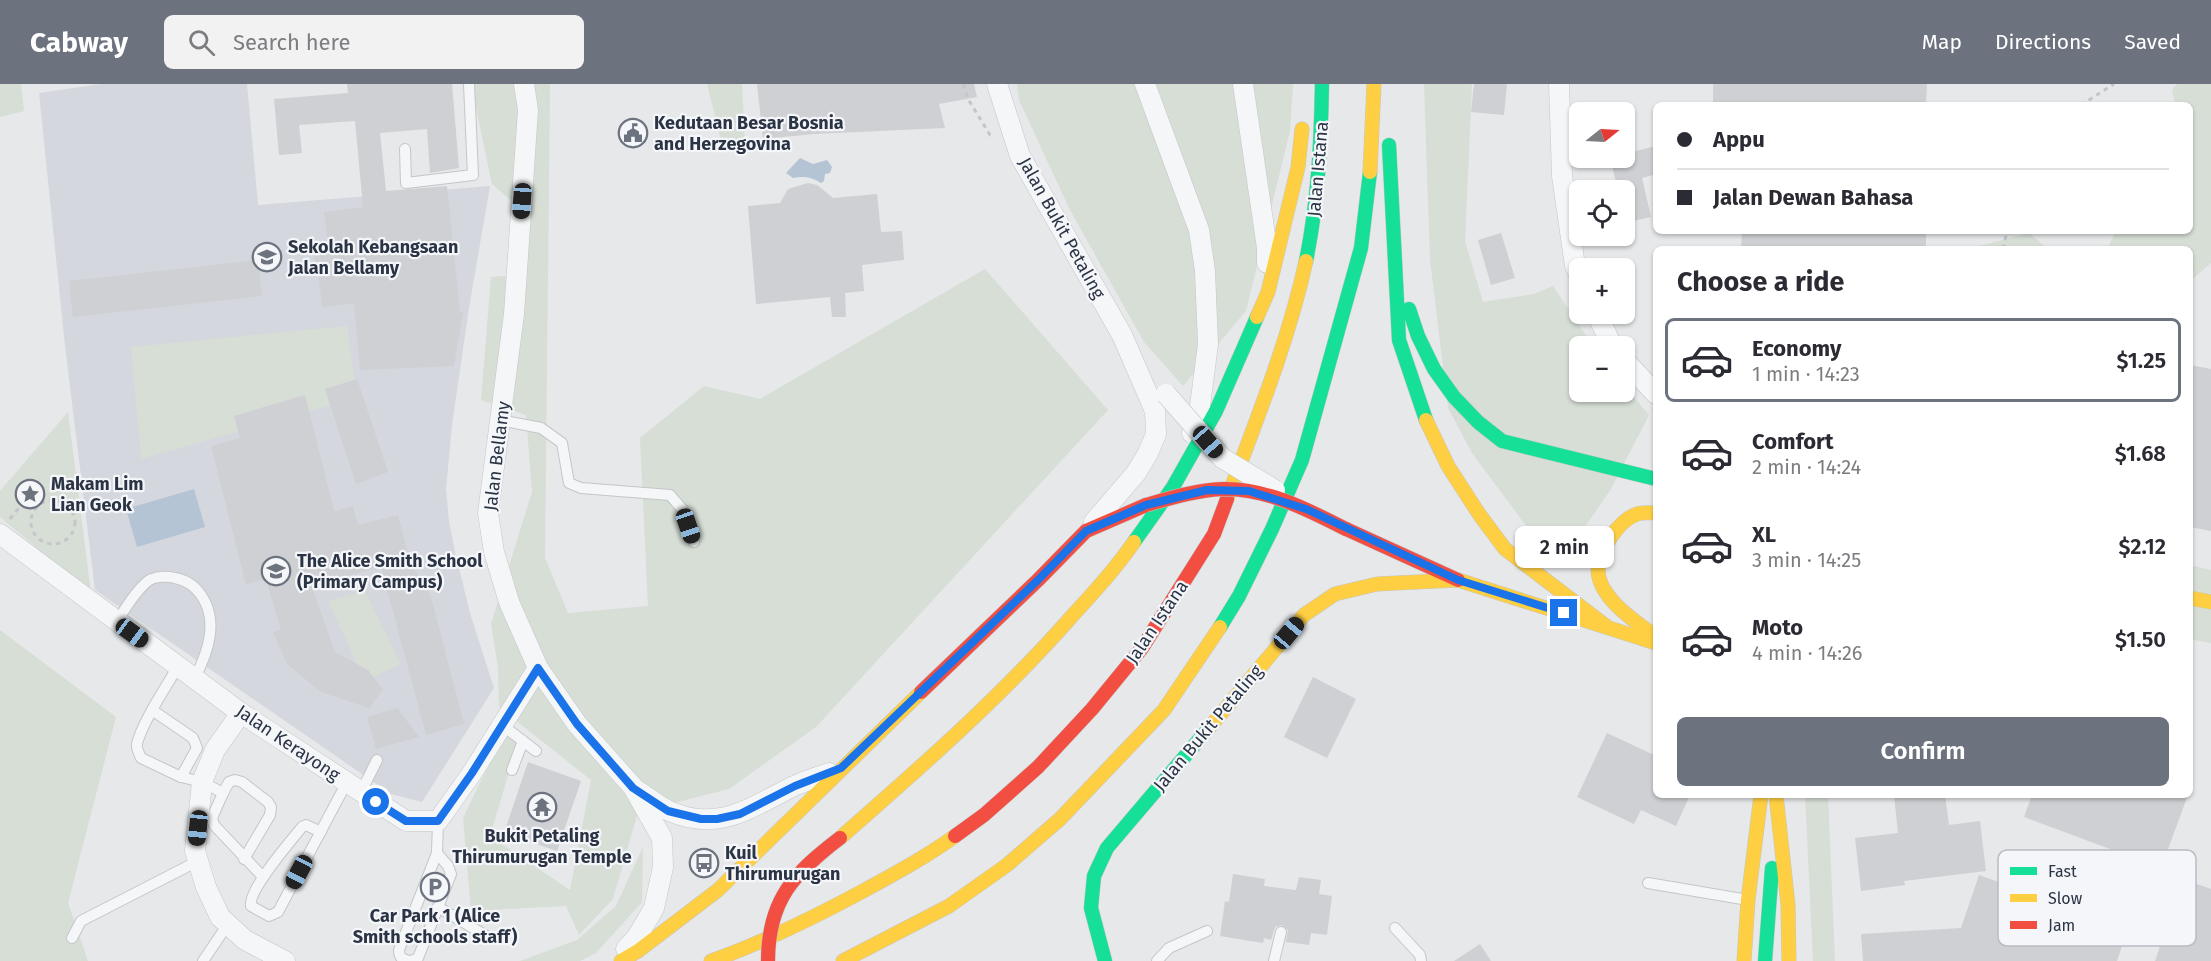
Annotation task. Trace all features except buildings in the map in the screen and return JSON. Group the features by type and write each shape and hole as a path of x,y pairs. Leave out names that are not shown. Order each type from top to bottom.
{"main road":[{"name":"Jalan Istana","path":"711,961 751,947 821,914 929,855 984,815 1038,767 1092,709 1142,648 1214,534 1266,393 1299,293 1313,227 1321,154 1323,84"},
{"path":"843,961 949,906 1007,865 1060,819 1164,710 1202,656 1239,596 1302,460 1343,319 1360,248 1370,177 1374,84"},
{"path":"1384,84 1387,112"},
{"path":"768,961 767,951 771,925 778,904 791,882 813,858 840,838 962,730 1047,645 1117,566 1173,487 1216,411 1268,292 1298,167 1303,120"},
{"path":"1388,136 1398,340 1422,413 1448,466 1505,549 1606,626"},
{"path":"1395,266 1418,336 1434,369 1454,397 1478,422 1502,441 1653,478"},
{"path":"619,961 638,951 718,890 1086,531 1146,505 1207,490 1249,491 1306,509 1458,580 1653,642"},
{"path":"1653,513 1638,514 1618,529 1607,544 1597,570 1599,582 1605,593 1653,635"},
{"name":"Jalan Bukit Petaling","path":"1105,961 1091,908 1094,876 1107,848 1304,615 1335,594 1377,584 1458,580"},
{"path":"2193,599 2211,602"},
{"path":"1744,961 1748,900 1761,798"},
{"path":"1776,798 1788,905 1790,961"},
{"path":"1765,960 1778,812"}],"street":[{"name":"Jalan Bellamy","path":"524,84 528,110 515,302 488,513 494,552 509,602 538,668 577,724 633,788 662,838 663,867 654,908 619,961"},
{"name":"Jalan Bukit Petaling","path":"997,84 1020,156 1122,335 1155,411 1156,434 1136,473 1086,531"},
{"path":"1145,84 1199,230 1207,291 1208,344 1199,414 1173,487"},
{"path":"1243,84 1267,248 1268,292"},
{"path":"1559,84 1562,176 1574,258"},
{"name":"Jalan Bukit Petaling","path":"1122,335 1166,394 1222,458 1306,509"},
{"path":"1635,372 1653,391"},
{"path":"1633,472 1653,469"},
{"name":"Jalan Kerayong","path":"5,527 117,622 242,713 406,821 438,821"},
{"path":"438,821 538,668"},
{"path":"242,713 215,750 202,782 195,851 206,887 220,917 245,940 285,961"},
{"name":"Jalan Bellamy","path":"633,788 668,811 694,818 717,819 740,814 795,786 841,768"}],"lane":[{"path":"405,149 406,183 473,175 470,84"},
{"path":"500,420 541,428 562,444 569,483 581,488 670,495 682,509 694,542"},
{"path":"117,622 149,580 166,576 183,579 196,588 209,606 212,624 204,659 195,678"},
{"path":"178,666 152,710 137,745 141,758 181,777 202,782 223,793"},
{"path":"152,710 193,738 196,743 197,748 181,777"},
{"path":"502,725 536,752"},
{"path":"512,770 523,741"},
{"path":"321,832 306,825 302,827 263,877 250,901 251,906 269,916 278,912 321,832 377,760"},
{"path":"244,859 270,815 271,807 268,802 242,782 235,780 229,782 223,793 212,818 214,825 244,859 263,877"},
{"path":"437,853 448,866 450,874 418,958 410,961 402,958 399,950 437,853 438,821"},
{"path":"72,938 81,921 198,861"},
{"path":"1648,883 1748,900"},
{"path":"438,907 488,937"},
{"path":"203,961 228,924"},
{"path":"1395,928 1420,955 1421,961"},
{"path":"1157,961 1168,948 1207,931"},
{"path":"1274,961 1281,932"}],"path":[{"path":"963,84 968,99 990,135 1017,147"},
{"path":"2086,102 2114,84"},
{"path":"45,501 60,501 71,509 74,516 74,530 65,541 50,544 41,540 34,531 32,517 39,505 45,501"},
{"path":"5,527 22,504"}],"shaded area":[{"path":"0,84 21,84 24,111 0,117"},
{"name":"The Alice Smith School (Primary Campus)","path":"101,84 247,84 258,205 490,186 452,425 446,489 455,552 470,613 494,688 422,802 391,794 95,590 65,346 39,93"},
{"path":"471,84 550,84 545,558 568,613 648,606 640,438 704,386 760,399 985,269 1108,410 816,727 729,789 638,812 613,899 579,935 566,906 471,911 463,818 504,733 518,742 490,836 570,890 591,780 499,707 498,667 491,624 532,492 526,415 481,400 491,277 518,275 524,212 492,184"},
{"path":"707,84 742,84 745,144 724,152"},
{"path":"1017,84 1293,84 1290,131 1246,311 1183,386 1144,342 1070,210 1019,100"},
{"path":"1424,84 1472,84 1465,241 1483,302 1534,294 1553,286 1569,310 1569,324 1578,324 1586,336 1569,336 1569,402 1635,402 1635,399 1649,415 1611,489 1578,537 1547,554 1472,453 1448,408 1430,259"},
{"path":"2177,84 2211,84 2211,263 2193,278 2193,246 2108,246 2114,234 2193,234 2193,102 2174,102 2172,90"},
{"path":"2030,234 2044,246 1980,246"},
{"path":"347,326 357,398 141,459 131,347"},
{"path":"68,412 91,593 0,517 0,491"},
{"path":"2193,566 2211,570 2211,643 2193,640"},
{"path":"365,591 401,664 365,681 328,601"},
{"path":"0,630 116,717 68,903 88,961 0,961"},
{"path":"1805,798 1828,798 1835,961 1813,961"},
{"path":"643,847 642,902 596,953 580,961 520,961 577,940 616,906"}],"water":[{"path":"800,158 813,164 827,160 832,167 830,173 825,174 824,181 821,183 814,179 793,178 786,173"},
{"path":"194,489 205,527 137,547 126,509"}],"traffic: fast":[{"path":"1306,261 1318,173 1322,84"},
{"path":"1389,145 1399,340 1426,420"},
{"path":"1220,627 1239,596 1272,529 1302,460 1361,248 1370,172"},
{"path":"1409,309 1418,336 1434,369 1454,397 1478,422 1502,441 1653,478"},
{"path":"1134,542 1173,487 1216,411 1257,317"},
{"path":"1105,961 1091,908 1094,876 1107,848 1209,728"},
{"path":"1765,961 1772,868"}],"traffic: slow":[{"path":"1370,172 1374,84"},
{"path":"1257,317 1268,292 1298,167 1302,129"},
{"path":"1227,499 1281,352 1306,261"},
{"path":"1426,420 1448,466 1505,549 1606,626"},
{"path":"1653,513 1637,514 1623,522 1606,545 1598,569 1601,584 1615,604 1653,635"},
{"path":"840,838 931,758 1018,674 1097,588 1134,542"},
{"path":"1209,728 1304,615 1335,594 1377,584 1458,580 1653,642"},
{"path":"2193,599 2211,602"},
{"path":"843,961 949,906 1007,865 1060,819 1164,710 1220,627"},
{"path":"621,961 638,951 718,890 921,692"},
{"path":"1744,961 1748,900 1761,798"},
{"path":"1776,798 1788,905 1789,961"},
{"path":"711,961 827,910 911,864 955,836"}],"traffic: jam":[{"path":"1146,505 1204,491 1239,490 1271,496 1346,529"},
{"path":"955,836 984,815 1038,767 1092,709 1142,648 1214,534 1227,499"},
{"path":"921,692 1086,531 1146,505"},
{"path":"1346,529 1458,580"},
{"path":"768,961 773,921 787,890 809,863 840,838"}],"place":[{"name":"Kedutaan Besar Bosnia and Herzegovina","path":"633,133"},
{"name":"Sekolah Kebangsaan Jalan Bellamy","path":"267,257"},
{"name":"Makam Lim Lian Geok","path":"30,494"},
{"name":"The Alice Smith School (Primary Campus)","path":"276,571"},
{"name":"Bukit Petaling Thirumurugan Temple","path":"542,807"},
{"name":"Kuil Thirumurugan","path":"704,863"},
{"name":"Car Park 1 (Alice Smith schools staff)","path":"435,887"}],"route":[{"path":"376,802 406,821 438,821 472,773 538,668 577,724 633,788 668,811 688,816 717,819 740,814 764,804 795,786 841,768 1038,580 1086,531 1146,505 1207,490 1249,491 1306,509 1458,580 1564,613"}]}
